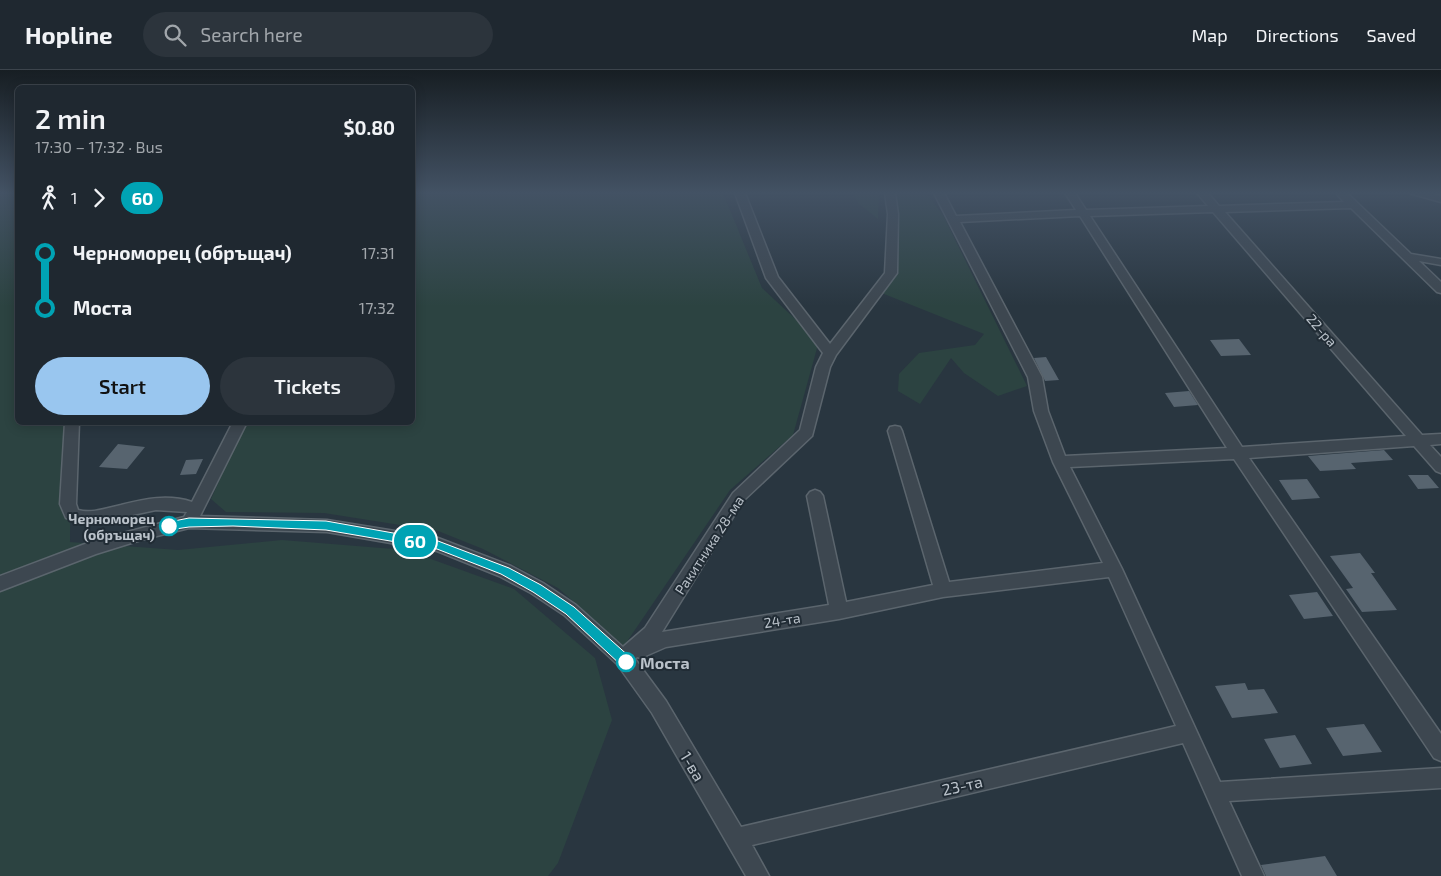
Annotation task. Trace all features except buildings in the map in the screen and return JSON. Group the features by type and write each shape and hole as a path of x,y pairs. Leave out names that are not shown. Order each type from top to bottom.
{"street":[{"path":"754,231 772,278 830,353"},
{"name":"Ракитника 28-ма","path":"624,658 651,634 738,497 807,432 823,367 830,353 891,273 892,231"},
{"path":"958,231 1035,376 1041,411 1060,462 1114,569 1253,876"},
{"path":"1096,231 1238,453 1441,751"},
{"name":"22-ра","path":"1234,231 1441,467"},
{"path":"1379,231 1441,289"},
{"path":"1407,257 1441,262"},
{"path":"72,425 68,504 72,514 90,518 164,502 177,503 192,516"},
{"path":"0,584 68,556 161,528 192,516 238,425"},
{"path":"895,431 943,590"},
{"path":"1060,462 1238,453 1441,439"},
{"path":"815,496 839,611"},
{"name":"1-ва","path":"192,516 326,526 438,545 505,571 537,588 570,610 624,658 659,707 758,876"},
{"name":"24-та","path":"624,658 664,639 839,611 943,590 1114,569"},
{"name":"23-та","path":"737,838 1187,733"},
{"path":"1214,792 1441,778"}],"green space":[{"path":"0,231 15,231 15,425 71,425 70,542 178,550 282,540 406,550 514,589 595,658 612,720 558,863 548,876 0,876"},
{"path":"415,231 738,231 762,288 819,341 793,435 730,490 624,646 558,588 483,549 438,531 324,513 226,512 211,499 244,425 415,425"},
{"path":"893,231 951,231 1027,386 998,396 964,373 951,358 920,404 898,391 899,374 919,353 975,345 984,334 879,292 893,274"}],"bus line":[{"name":"60","path":"169,526 189,522 326,526 438,545 505,571 537,588 570,610 624,658 626,662"}],"place":[{"name":"Черноморец (обръщач)","path":"169,526"},
{"name":"Моста","path":"626,662"}]}
